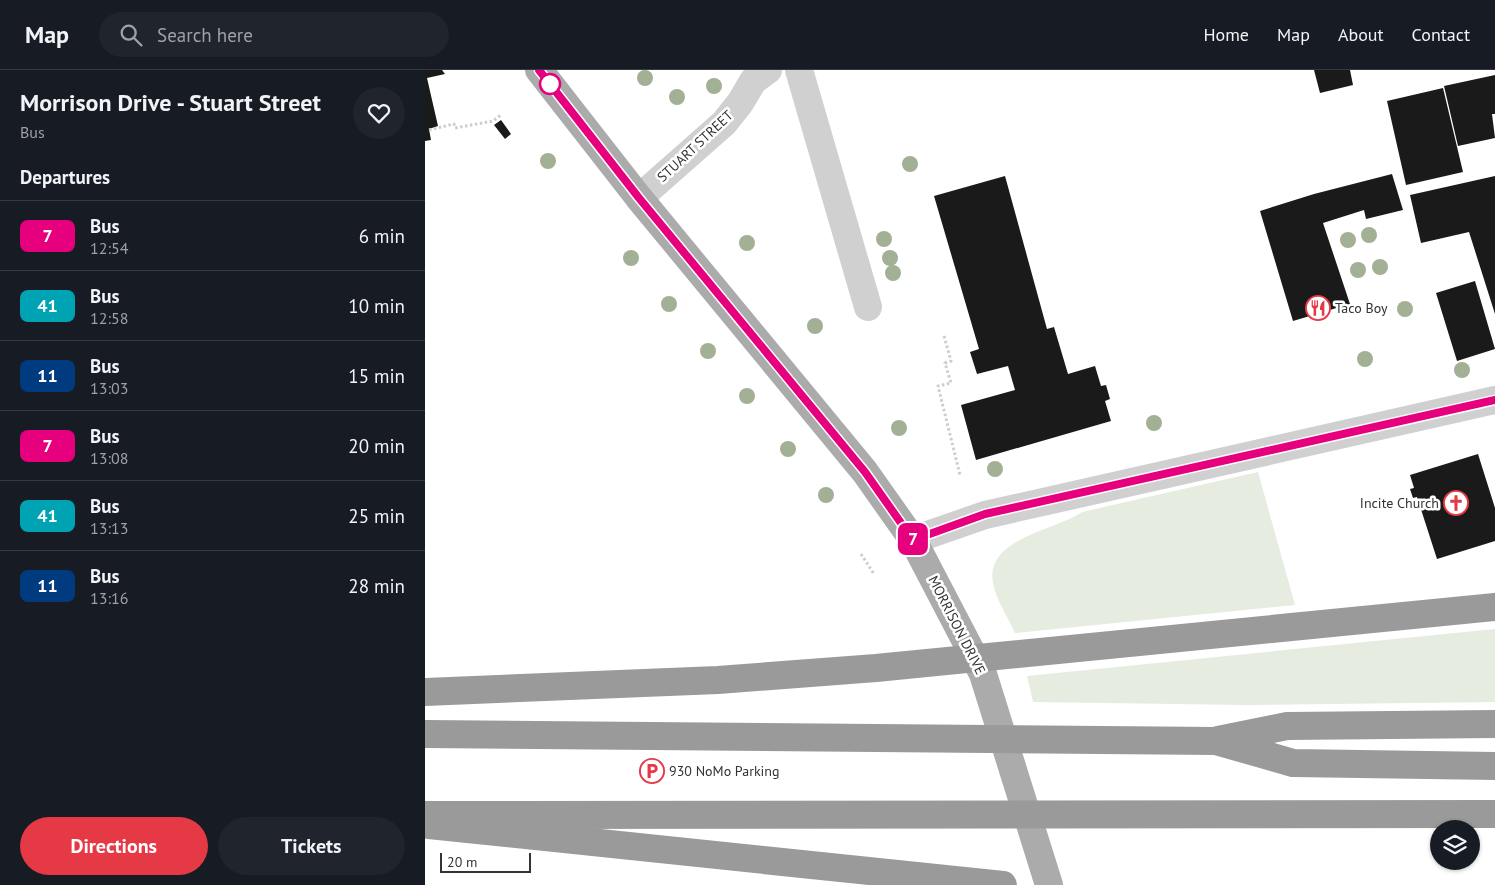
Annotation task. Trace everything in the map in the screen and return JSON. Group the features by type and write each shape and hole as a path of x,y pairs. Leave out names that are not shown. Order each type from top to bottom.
{"highway":[{"path":"425,692 718,680 876,668 1495,607"},
{"path":"425,734 1216,741 1287,726 1495,724"},
{"path":"1216,741 1293,764 1495,766"},
{"path":"425,815 1495,814"},
{"path":"425,824 1003,885"}],"main road":[{"name":"MORRISON DRIVE","path":"539,70 639,198 865,472 913,540 983,674 1049,885"}],"street":[{"name":"STUART STREET","path":"639,198 724,123 741,103 753,81 768,70"},
{"path":"799,70 868,307"},
{"path":"913,540 985,514 1495,400"}],"path":[{"path":"429,130 454,124 455,128 493,121 502,114"},
{"path":"944,336 951,361 945,362 951,383 938,386 960,476"},
{"path":"861,554 874,574"}],"shaded area":[{"path":"1258,472 1295,605 1015,633 999,602 993,583 993,568 1000,556 1011,546 1024,538 1082,512"},
{"path":"1495,629 1495,702 1247,705 1033,702 1027,676"}],"building":[{"path":"425,70 442,70 445,74 427,78 438,126 429,129 431,140 425,141"},
{"path":"1314,70 1350,70 1353,85 1320,93"},
{"path":"1495,75 1495,114 1492,114 1495,138 1458,146 1444,86"},
{"path":"1443,88 1463,172 1406,185 1387,101"},
{"path":"501,120 511,134 505,139 494,125"},
{"path":"1392,174 1403,210 1366,219 1364,210 1323,223 1350,304 1293,321 1260,211 1314,194"},
{"path":"1005,176 1047,329 1054,327 1068,374 1095,366 1101,386 1106,385 1110,399 1105,401 1111,421 976,460 961,405 1015,390 1008,366 977,374 970,352 979,349 934,196"},
{"path":"1495,176 1495,314 1469,232 1421,243 1410,195"},
{"path":"1475,281 1495,349 1457,361 1436,293"},
{"name":"Incite Church","path":"1478,454 1495,508 1495,541 1437,559 1417,497 1413,498 1410,489 1414,488 1410,475"}],"bus line":[{"name":"7","path":"539,70 639,198 865,472 913,540 985,514 1495,400"}],"place":[{"name":"Taco Boy","path":"1318,308"},
{"name":"Incite Church","path":"1456,503"},
{"name":"930 NoMo Parking","path":"652,771"}]}
